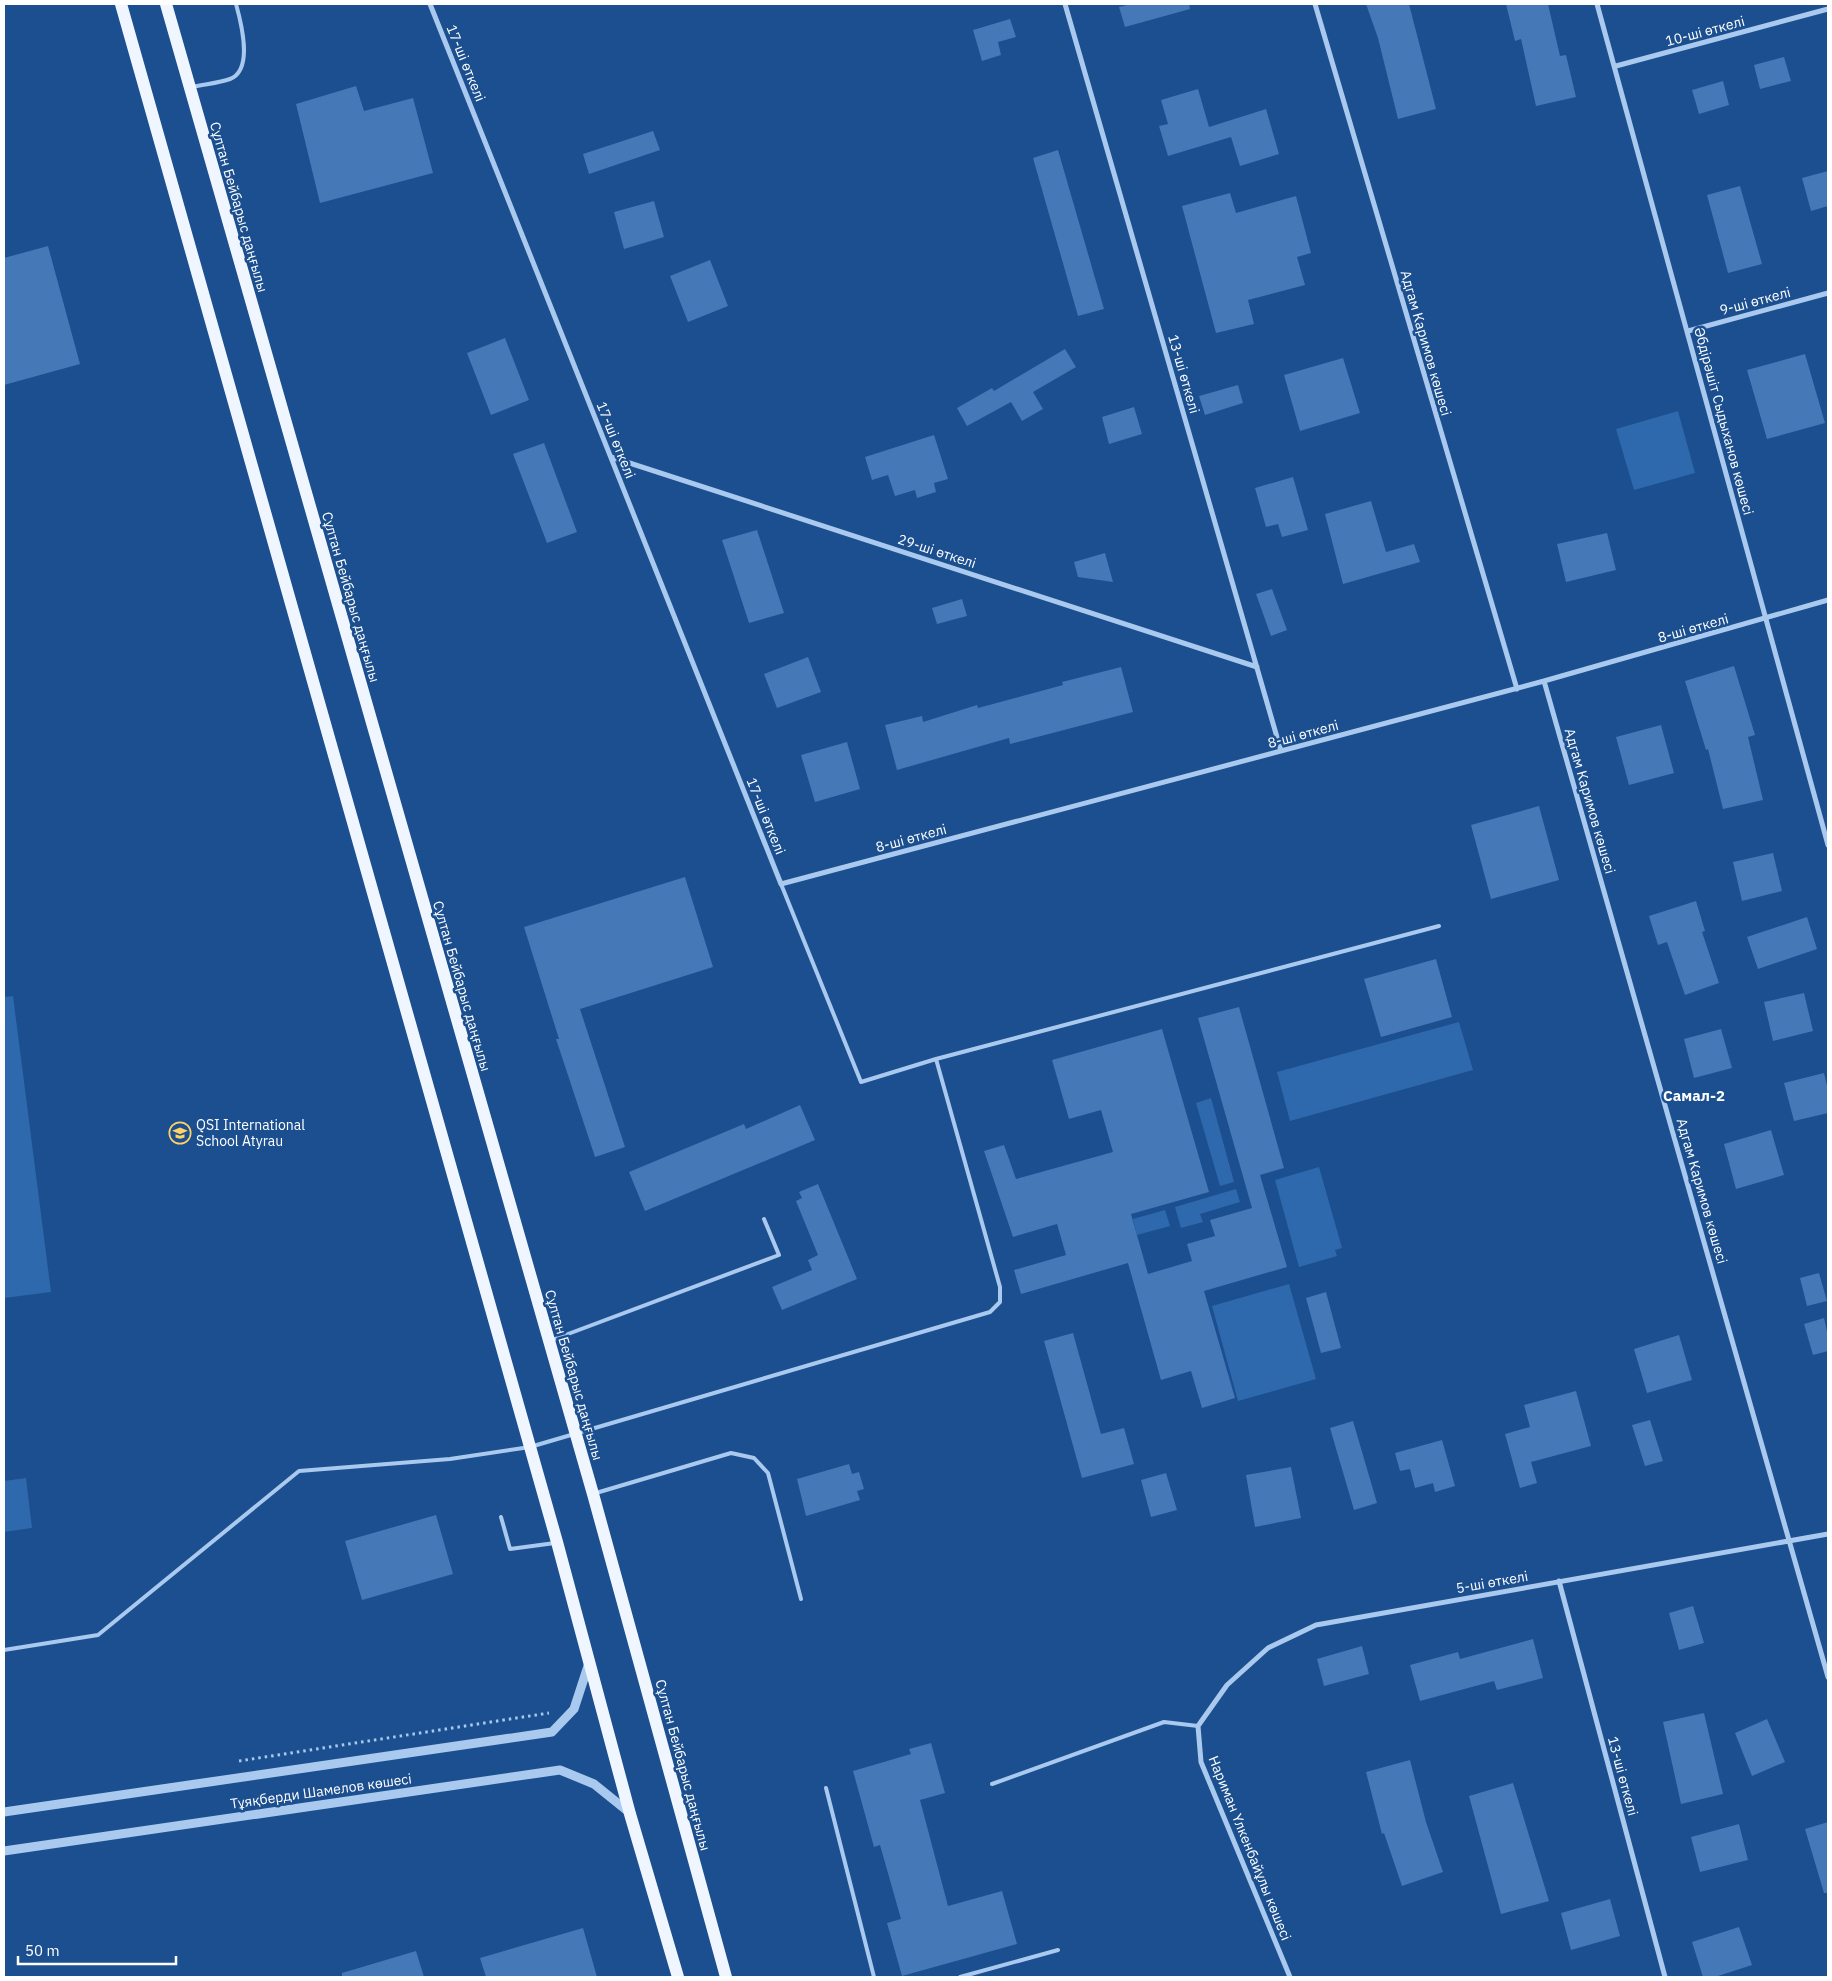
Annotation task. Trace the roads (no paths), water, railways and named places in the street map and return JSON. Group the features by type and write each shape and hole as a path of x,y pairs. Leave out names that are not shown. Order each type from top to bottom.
{"main road":[{"path":"121,4 557,1542 630,1814 678,1977"},
{"name":"Сұлтан Бейбарыс даңғылы","path":"166,4 593,1494 726,1977"}],"street":[{"name":"17-ші өткелі","path":"430,4 781,884"},
{"name":"13-ші өткелі","path":"1065,4 1281,751"},
{"name":"Адгам Каримов көшесі","path":"1315,4 1517,689"},
{"name":"Әбдірәшіт Сыдыханов көшесі","path":"1597,4 1616,66 1828,845"},
{"name":"10-ші өткелі","path":"1616,66 1828,9"},
{"name":"9-ші өткелі","path":"1688,331 1828,293"},
{"name":"29-ші өткелі","path":"611,457 1257,667"},
{"name":"8-ші өткелі","path":"781,884 1517,689 1828,600"},
{"name":"Адгам Каримов көшесі","path":"1544,681 1828,1677"},
{"name":"5-ші өткелі","path":"1198,1726 1227,1685 1268,1648 1316,1625 1828,1534"},
{"name":"13-ші өткелі","path":"1559,1581 1665,1977"},
{"name":"Тұяқберди Шамелов көшесі","path":"4,1812 552,1732 574,1709 590,1660"},
{"name":"Нариман Үлкенбайұлы көшесі","path":"1198,1726 1201,1762 1290,1977"},
{"name":"Тұяқберди Шамелов көшесі","path":"4,1850 560,1770 594,1784 630,1814"}],"lane":[{"path":"190,87 233,78 244,65 244,38 236,4"},
{"path":"781,884 860,1082 1439,926"},
{"path":"4,1650 98,1635 299,1471 450,1459 530,1447 990,1312 1000,1302 1000,1286 936,1060"},
{"path":"548,1342 779,1254 764,1219"},
{"path":"593,1494 731,1453 754,1458 768,1473 800,1599"},
{"path":"501,1518 510,1549 557,1542"},
{"path":"992,1784 1164,1722 1198,1726"},
{"path":"826,1788 874,1977"},
{"path":"960,1977 1058,1950"}],"place":[{"name":"QSI International School Atyrau","path":"180,1133"}],"district":[{"name":"Самал-2","path":"1694,1095"}]}
